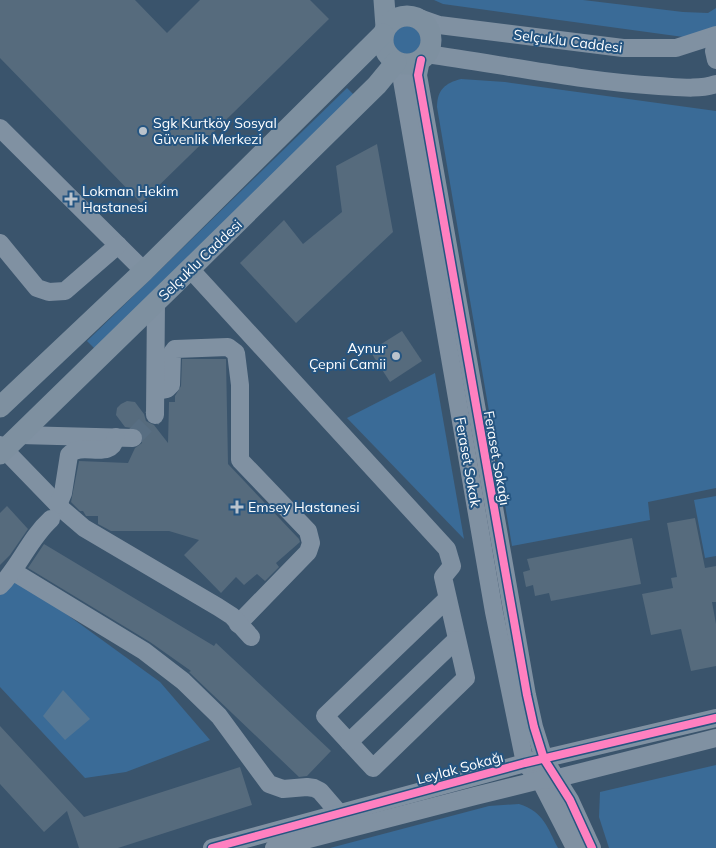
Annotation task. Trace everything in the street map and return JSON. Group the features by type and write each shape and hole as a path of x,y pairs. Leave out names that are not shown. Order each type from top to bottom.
{"main road":[{"path":"0,407 144,271 384,31 397,18 410,11 425,23 431,38 424,57 407,65 397,62 384,48 384,31 384,0"},
{"name":"Selçuklu Caddesi","path":"1,450 20,435 156,301 191,270 377,85 397,62"}],"street":[{"name":"Selçuklu Caddesi","path":"410,11 440,25 623,48 676,48 716,35"},
{"path":"716,40 714,51 716,60"},
{"path":"424,57 629,84 673,87 708,87 716,84"},
{"name":"Feraset Sokağı","path":"424,57 418,75 527,695 544,759 558,778 592,848"},
{"name":"Feraset Sokak","path":"397,62 494,612 525,763 540,780 575,848"},
{"path":"0,128 144,271"},
{"path":"0,243 37,288 57,292 65,291 118,245"},
{"path":"191,270 447,549 452,566 443,578 466,678 373,768 324,716 447,599"},
{"path":"156,301 156,415"},
{"path":"157,390 167,389 171,385 172,353 175,348 228,346 233,348 236,353 240,385 240,460 311,537 308,552 238,624"},
{"path":"0,586 14,572 34,536 54,512 62,493 69,455 79,449 107,450 125,438 20,435"},
{"path":"1,450 54,512 218,607 238,624 250,638"},
{"path":"14,572 144,651 183,681 219,716 269,784 283,789 314,788 320,791 339,813"},
{"path":"349,742 456,640"},
{"name":"Leylak Sokağı","path":"212,848 525,763 716,718"},
{"path":"274,848 294,845 540,780 558,778 716,738"}],"shaded area":[{"path":"434,0 583,0 683,12 708,13 716,8 716,37 698,39 443,4"},
{"path":"407,26 417,30 421,40 417,50 407,54 397,50 393,40 397,30"},
{"path":"461,79 505,82 716,111 716,488 648,502 650,520 512,546 437,107 438,96 443,88"},
{"path":"347,88 355,96 95,349 87,341"},
{"path":"435,373 464,539 347,418"},
{"path":"716,496 716,556 705,558 694,500"},
{"path":"18,579 160,682 210,740 126,772 85,778 0,687 0,595"},
{"path":"63,690 90,719 65,740 43,716"},
{"path":"716,765 716,848 609,848 599,817 600,792"},
{"path":"519,804 534,811 544,821 558,848 330,848 489,806"}],"building":[{"name":"Sgk Kurtköy Sosyal Güvenlik Merkezi","path":"0,0 135,0 167,33 200,0 310,0 329,19 141,203 0,58"},
{"path":"377,144 393,232 296,323 240,263 284,220 303,244 342,212 336,166"},
{"name":"Aynur Çepni Camii","path":"402,331 422,361 390,382 370,351"},
{"path":"182,359 226,359 228,464 300,542 276,563 279,567 265,581 257,574 244,585 236,577 221,593 184,555 199,540 169,531 111,531 98,524 98,516 86,516 83,511 80,511 71,502 79,461 128,463 135,448 142,443 142,433 138,429 125,427 116,415 117,408 121,404 127,401 135,402 144,414 146,421 154,425 168,443 169,402 175,402 175,396 181,386"},
{"path":"7,506 28,529 10,555 0,565 0,513"},
{"path":"695,518 705,568 716,566 716,602 712,602 716,624 716,666 691,671 681,629 651,635 642,594 673,588 671,578 677,577 667,523"},
{"path":"632,538 641,584 551,601 549,593 535,596 533,585 526,587 523,572 530,570 527,559"},
{"path":"44,544 214,646 216,643 331,751 307,776 299,777 189,672 191,671 150,642 28,568"},
{"path":"0,726 84,817 240,767 252,805 118,848 79,848 67,811 44,832 0,784"}],"tunnel":[{"path":"133,438 155,415"}],"cycle path":[{"path":"421,60 418,75 527,695 544,759 570,800 592,848"},
{"path":"212,848 525,763 716,718"}],"place":[{"name":"Sgk Kurtköy Sosyal Güvenlik Merkezi","path":"143,131"},
{"name":"Lokman Hekim Hastanesi","path":"71,199"},
{"name":"Aynur Çepni Camii","path":"396,356"},
{"name":"Emsey Hastanesi","path":"237,507"}]}
